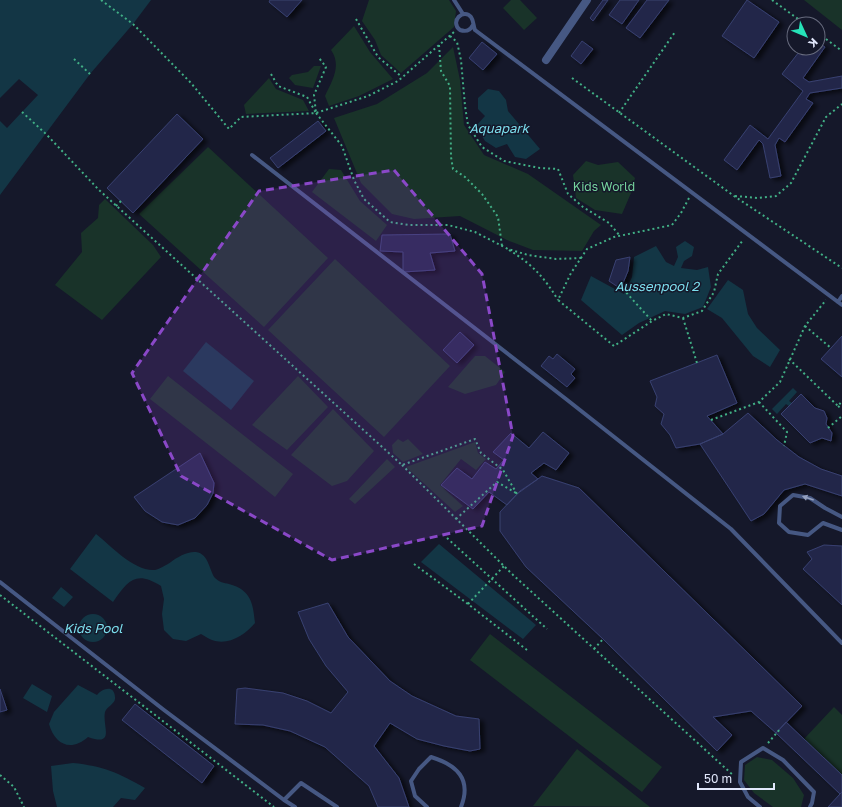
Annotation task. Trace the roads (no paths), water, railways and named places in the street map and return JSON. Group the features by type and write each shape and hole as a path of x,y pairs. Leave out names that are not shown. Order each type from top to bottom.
{"street":[{"path":"546,60 587,0"}],"lane":[{"path":"454,0 463,14 471,17 475,30 840,304 842,296"},
{"path":"463,14 456,20 458,28 463,32 469,30 473,25"},
{"path":"252,155 731,528 842,643"},
{"path":"842,516 825,508 810,498 793,495 780,506 779,522 789,532 808,535 823,523 842,530"},
{"path":"0,582 164,710 294,807"},
{"path":"760,807 748,797 740,782 741,762 763,748 782,760 814,792 810,807"},
{"path":"427,807 415,796 411,781 419,769 432,757 442,760 457,770 465,784 461,807"},
{"path":"284,800 301,783 337,807"}],"water":[{"path":"0,0 151,0 133,24 90,74 0,195"},
{"name":"Aquapark","path":"488,89 499,91 506,100 508,111 540,149 526,159 515,157 507,144 496,148 485,141 476,126 485,116 478,109 478,98"},
{"name":"Aussenpool 2","path":"685,241 694,247 692,256 684,261 681,268 697,270 708,267 711,287 703,307 685,314 665,311 639,323 622,335 581,300 591,276 624,294 632,277 634,257 656,246 666,262 674,266 678,257 676,247"},
{"path":"728,280 743,290 748,314 757,328 780,350 770,367 753,356 722,318 707,309"},
{"path":"206,342 254,381 231,410 183,371"},
{"path":"793,388 797,392 789,401 792,403 789,406 786,404 777,414 772,409"},
{"path":"96,534 131,563 147,570 159,569 186,553 200,553 206,559 215,578 242,590 250,598 255,623 246,632 236,638 224,642 211,640 201,634 186,641 173,639 164,630 162,614 164,599 161,586 152,581 138,578 128,583 113,602 70,569"},
{"path":"439,544 536,625 523,639 421,562"},
{"path":"61,587 73,597 64,607 52,598"},
{"name":"Kids Pool","path":"93,614 103,618 107,628 103,638 93,642 83,638 79,628 83,618"},
{"path":"32,684 52,696 47,712 23,698"},
{"path":"78,685 97,695 102,691 110,689 114,693 115,699 105,712 105,737 102,739 97,739 88,737 82,742 76,744 64,744 55,737 49,724 54,712"},
{"path":"73,763 102,768 127,778 145,788 135,800 121,798 113,807 57,807 53,791 51,766"}],"park label":[{"name":"Kids World","path":"604,187"}]}
